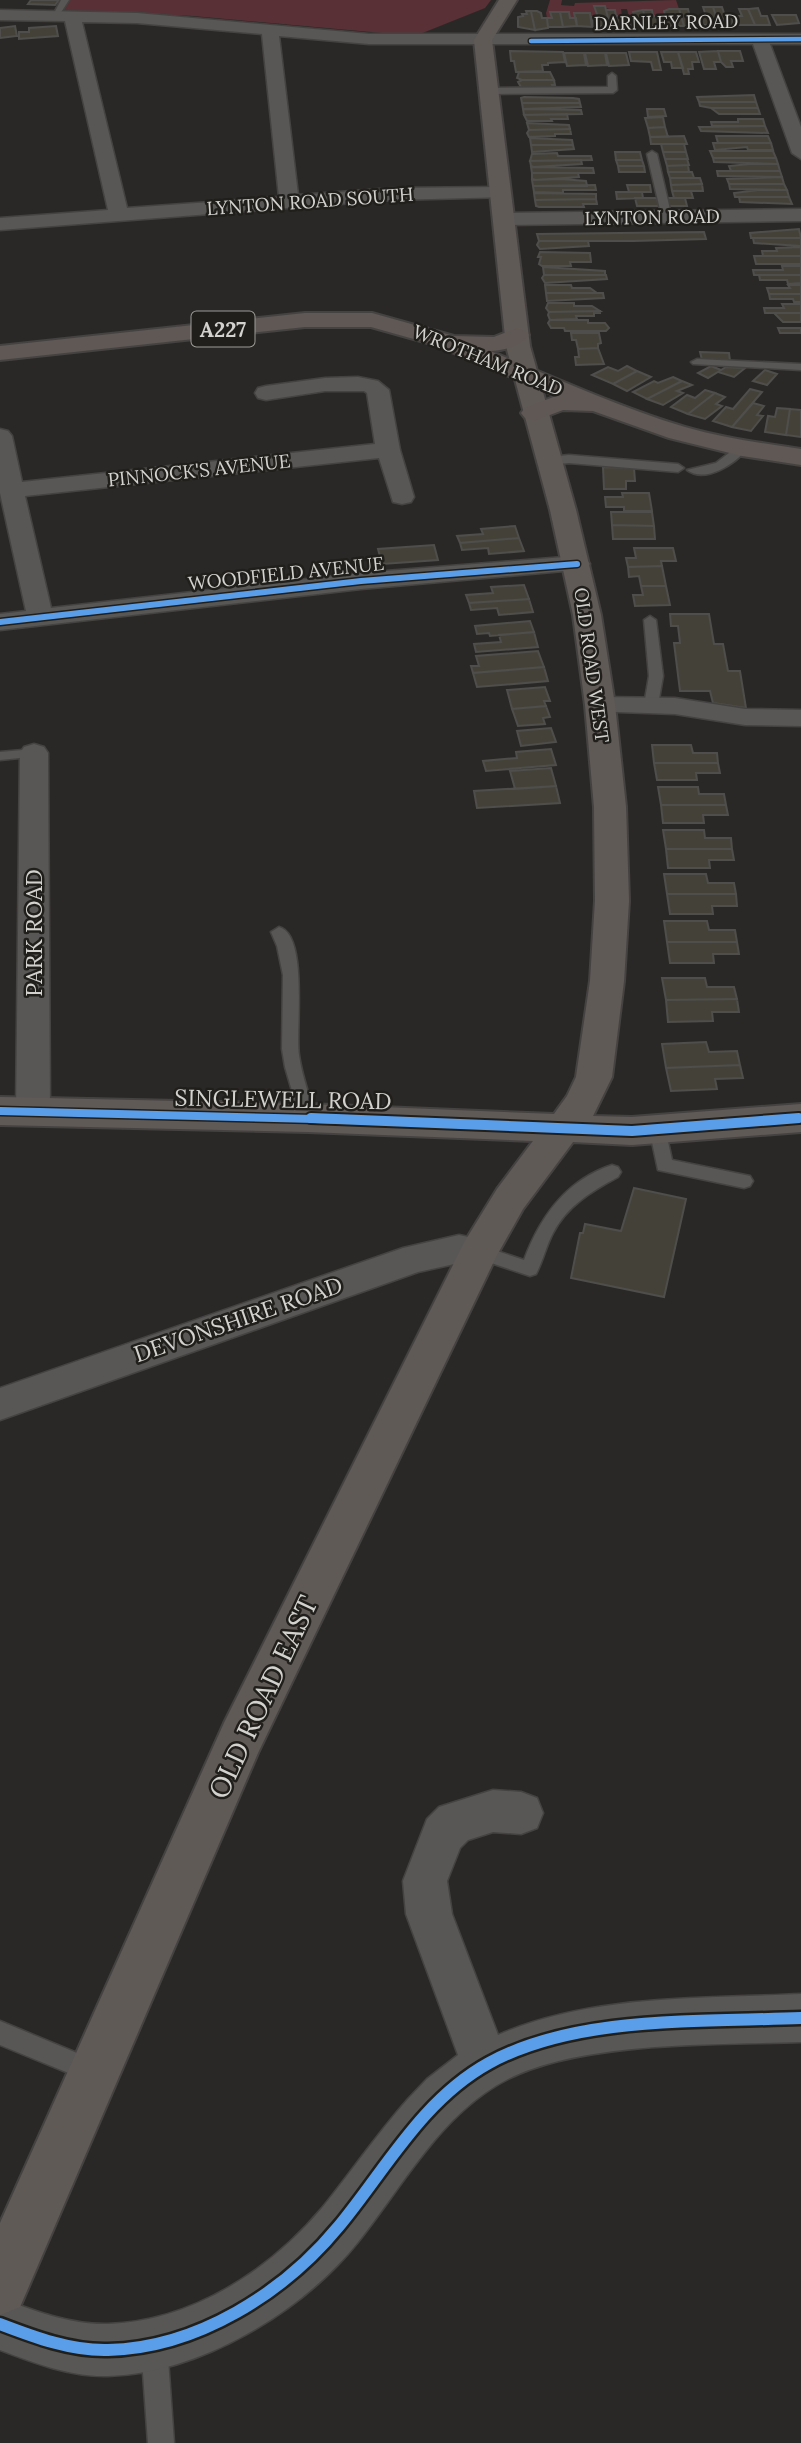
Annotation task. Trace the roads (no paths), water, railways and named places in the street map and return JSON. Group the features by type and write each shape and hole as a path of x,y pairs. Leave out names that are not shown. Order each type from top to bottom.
{"main road":[{"path":"483,40 508,0"},
{"name":"OLD ROAD WEST","path":"483,40 517,335 534,413 577,564 600,705 610,807 612,887 607,981 594,1077 583,1102 565,1129"},
{"name":"WROTHAM ROAD","path":"0,353 331,318 379,321 443,340 600,405 678,433 742,448 801,457"},
{"name":"A227","path":"443,340 487,345 504,342 517,335"},
{"name":"A227","path":"534,413 560,402 600,405"},
{"name":"SINGLEWELL ROAD","path":"16,1112 308,1118 632,1131 801,1118"},
{"name":"OLD ROAD EAST","path":"0,2287 241,1739 479,1252 510,1199 565,1129"}],"street":[{"name":"DARNLEY ROAD","path":"0,15 64,10 369,39 801,39"},
{"path":"64,10 119,215"},
{"path":"270,31 289,202"},
{"path":"760,39 801,153"},
{"name":"LYNTON ROAD SOUTH","path":"0,224 393,194 501,193"},
{"name":"LYNTON ROAD","path":"503,219 801,215"},
{"path":"266,393 357,382 374,385 378,390 388,450 400,492 424,485"},
{"path":"0,436 6,483 40,618"},
{"name":"PINNOCK'S AVENUE","path":"6,483 388,450"},
{"name":"WOODFIELD AVENUE","path":"0,622 361,581 577,564"},
{"path":"600,705 681,706 752,717 801,718"},
{"name":"PARK ROAD","path":"16,1112 34,753"},
{"name":"DEVONSHIRE ROAD","path":"0,1404 416,1258 459,1249 479,1252"},
{"path":"487,2064 472,2032 429,1914 425,1881 443,1834 454,1822 493,1811 521,1813"},
{"path":"0,2324 30,2336 107,2350 153,2342 228,2317 254,2302 304,2264 339,2227 421,2120 487,2064 537,2044 611,2029 801,2018"}],"lane":[{"path":"490,91 613,90 612,76"},
{"path":"652,154 667,218"},
{"path":"697,362 801,367"},
{"path":"693,470 721,467 742,448"},
{"path":"549,461 569,459 678,468"},
{"path":"650,620 656,676 651,705"},
{"path":"0,756 34,753"},
{"path":"279,932 288,947 291,968 290,1049 294,1073 308,1118"},
{"path":"657,1128 664,1165 744,1181"},
{"path":"479,1252 530,1269 543,1230 561,1206 582,1187 612,1172"},
{"path":"0,2033 93,2071"},
{"path":"153,2342 161,2443"}]}
